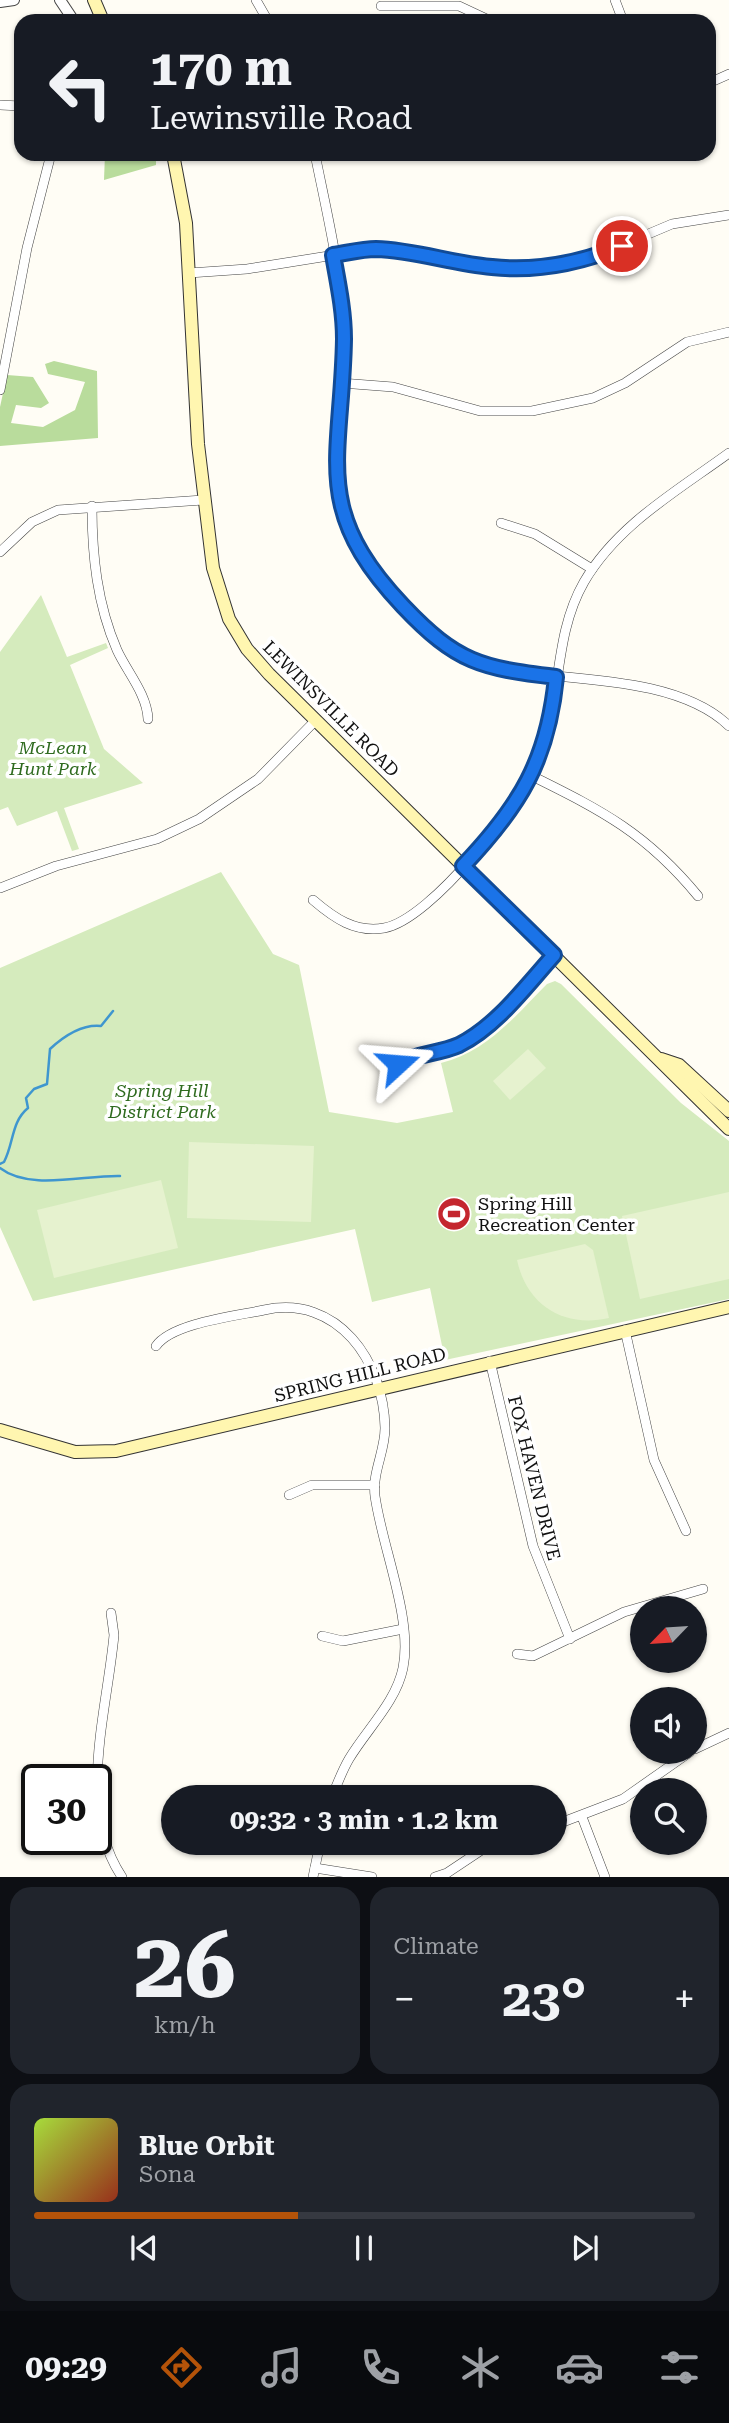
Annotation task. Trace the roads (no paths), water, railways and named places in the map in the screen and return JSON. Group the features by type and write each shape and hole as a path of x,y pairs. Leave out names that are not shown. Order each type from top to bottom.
{"main road":[{"name":"LEWINSVILLE ROAD","path":"174,161 182,196 189,273 203,500 216,586 229,619 259,664 729,1128"},
{"name":"LEWINSVILLE ROAD","path":"660,1059 679,1065 729,1111"},
{"name":"SPRING HILL ROAD","path":"0,1430 75,1452 97,1454 729,1307"}],"street":[{"path":"0,2 14,0"},
{"path":"382,6 460,3 479,14"},
{"path":"0,390 27,248 49,161"},
{"path":"316,161 343,319 338,491 347,527 371,570 424,629 450,650 496,669 669,692 700,705 729,726"},
{"path":"189,273 247,269 372,249 394,250 472,265 535,268 601,254 681,222 729,215"},
{"path":"341,383 394,387 480,411 532,411 593,398 625,383 687,342 729,332"},
{"path":"313,900 330,915 350,926 384,928 416,914 463,866 510,813 532,776 547,736 567,620 592,569 634,522 729,453"},
{"path":"0,552 20,531 38,519 72,507 203,500"},
{"path":"92,506 94,558 102,606 117,650 145,703 148,719"},
{"path":"501,523 535,534 592,569"},
{"path":"0,888 56,866 157,839 199,819 258,779 316,720"},
{"path":"532,776 592,805 632,830 666,859 698,897"},
{"path":"398,1064 417,1055 451,1048 471,1038 496,1017 554,955"},
{"path":"156,1346 173,1332 268,1309 301,1308 323,1315 352,1336 368,1357 385,1427 375,1485 403,1629 405,1659 397,1686 349,1759 337,1785"},
{"path":"625,1330 654,1460 686,1531"},
{"name":"FOX HAVEN DRIVE","path":"490,1361 533,1546 570,1639"},
{"path":"289,1495 312,1485 375,1485"},
{"path":"517,1654 533,1656 627,1611 703,1589"},
{"path":"111,1614 114,1635 97,1810 103,1840 122,1877"},
{"path":"322,1636 343,1641 403,1629"},
{"path":"707,1743 729,1733"},
{"path":"567,1821 622,1799 673,1764"},
{"path":"582,1817 605,1877"},
{"path":"435,1877 448,1875 476,1855"},
{"path":"314,1872 372,1877"}],"waterway":[{"path":"0,1164 7,1155 18,1120 28,1108 26,1098 34,1089 47,1084 50,1049 73,1032 101,1026 113,1011"},
{"path":"0,1168 26,1179 120,1176"}],"place":[{"name":"Spring Hill Recreation Center","path":"454,1214"}],"park label":[{"name":"McLean Hunt Park","path":"53,758"},
{"name":"Spring Hill District Park","path":"162,1101"}]}
